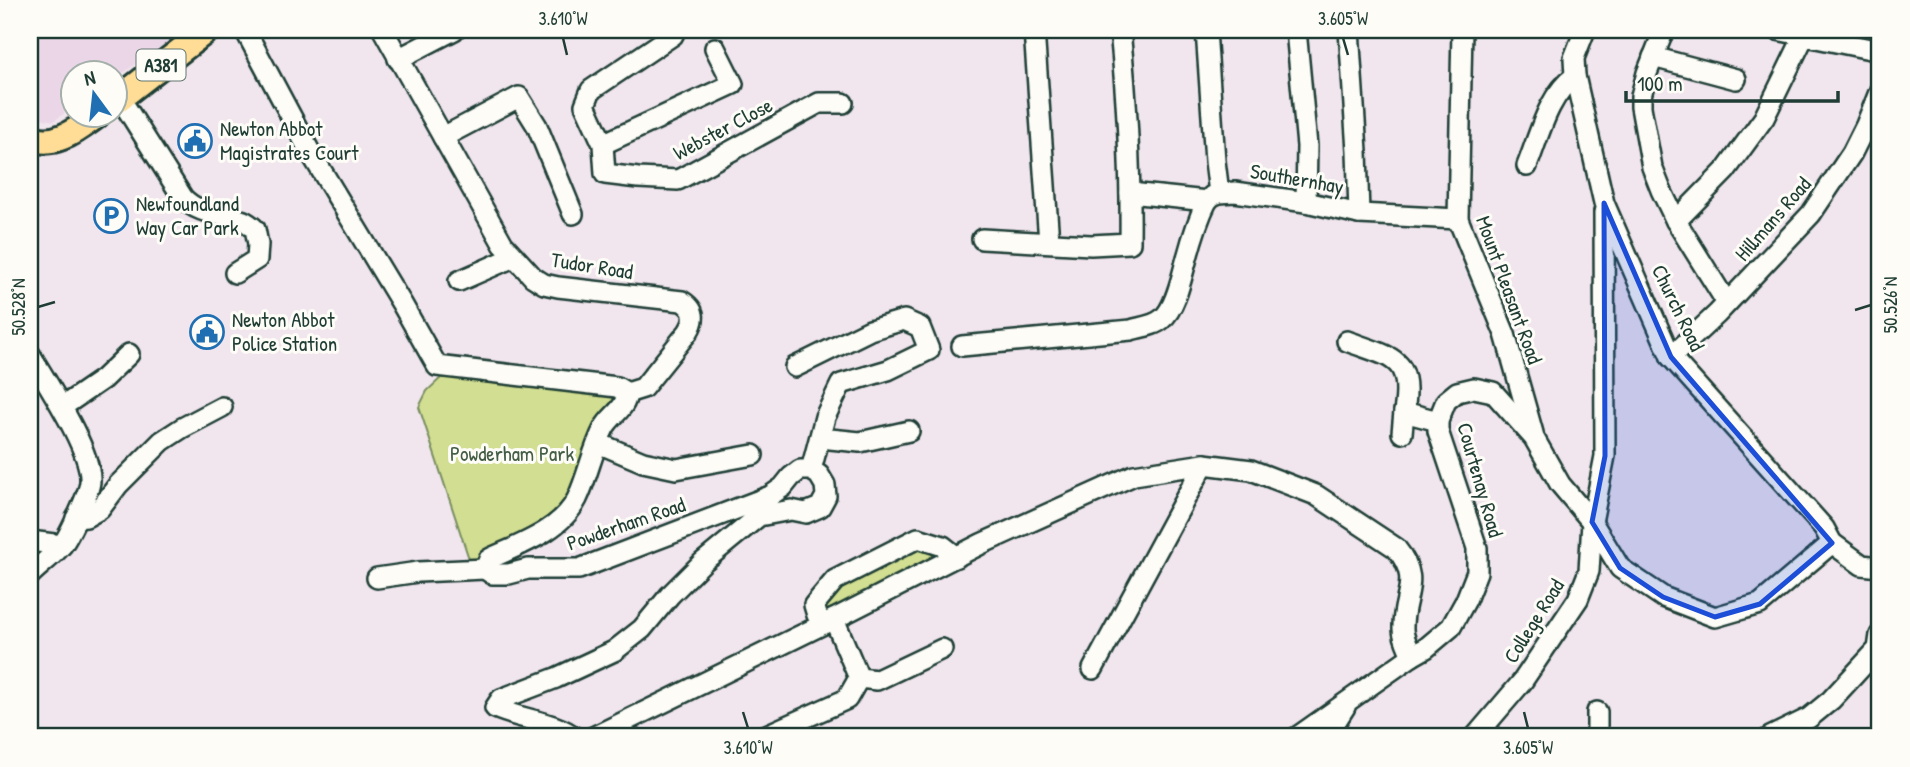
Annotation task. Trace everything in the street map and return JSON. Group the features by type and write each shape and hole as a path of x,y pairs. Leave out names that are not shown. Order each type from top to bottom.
{"main road":[{"name":"A381","path":"130,91 207,30"},
{"path":"30,137 38,142 62,138 74,130"}],"street":[{"path":"245,30 309,150 437,366 617,387 627,393"},
{"name":"Tudor Road","path":"383,30 503,244 533,277 544,284 682,301 690,306 694,323 688,332 643,388 627,393"},
{"path":"398,59 454,30"},
{"name":"Webster Close","path":"675,30 673,35 591,89 585,105 603,144 605,174 678,180 819,103 843,103"},
{"path":"1034,30 1049,242"},
{"path":"982,239 1091,245 1129,243 1130,193 1121,30"},
{"path":"962,346 1131,330 1164,318 1181,282 1198,224 1213,197 1215,161 1206,30"},
{"path":"1296,30 1307,146 1306,202"},
{"path":"1349,30 1359,214"},
{"name":"Mount Pleasant Road","path":"1462,30 1458,219 1504,334 1534,438"},
{"name":"Church Road","path":"1586,30 1574,58 1575,76 1604,203 1671,357 1824,528 1832,543 1862,565 1880,567"},
{"path":"1664,30 1641,96 1652,167 1676,221 1727,303"},
{"path":"1777,30 1880,51"},
{"path":"1676,221 1726,170 1764,118 1804,36"},
{"path":"603,144 733,84 715,48"},
{"path":"1653,57 1737,79"},
{"path":"1527,166 1554,97 1564,83 1575,76"},
{"name":"Hillmans Road","path":"1671,357 1727,303 1811,214 1852,153 1880,90"},
{"path":"443,137 519,97 537,126 573,214"},
{"path":"130,118 190,206 244,220 255,229 257,259 235,273"},
{"name":"Southernhay","path":"1130,193 1213,197 1235,192 1306,202 1359,214 1458,219"},
{"path":"1604,203 1605,456 1592,522 1620,568 1663,597 1714,617 1760,604 1832,543"},
{"path":"459,281 514,257"},
{"path":"575,737 567,731 495,708 501,699 556,678 614,651 642,629 670,595 703,562 759,516 790,510 806,513 820,507 826,496 825,485 819,475 811,470 825,418 841,384 888,370 929,350 920,327 904,320 870,330 795,367"},
{"path":"1346,341 1394,359 1401,369 1406,379 1407,395 1402,433"},
{"path":"30,354 62,407 90,472 90,484 62,545 30,575"},
{"path":"62,407 103,379 129,354"},
{"name":"Courtenay Road","path":"1297,737 1426,648 1451,627 1466,600 1477,572 1477,548 1438,431 1438,421 1446,401 1457,392 1474,388 1493,392 1534,438 1560,484 1592,522"},
{"name":"Powderham Road","path":"627,393 626,402 606,425 576,502 565,517 548,529 489,559 485,569 492,574 509,574 528,569 579,569 770,496 783,488 800,470 811,470"},
{"path":"76,518 86,517 100,509 118,485 162,441 222,407"},
{"path":"1404,412 1438,421"},
{"path":"820,438 860,442 909,431"},
{"path":"598,443 643,462 676,469 753,455"},
{"path":"1093,669 1204,464"},
{"path":"594,737 981,544 1134,475 1204,464 1251,470 1317,495 1396,548 1405,559 1411,577 1403,631 1412,656"},
{"name":"College Road","path":"1475,737 1522,682 1578,599 1589,571 1592,522"},
{"path":"859,678 828,622 817,615 814,605 835,580 918,538 943,546 957,557"},
{"path":"30,541 62,545"},
{"path":"377,578 418,572 485,569"},
{"path":"1770,737 1809,718 1831,700 1879,645"},
{"path":"859,678 877,680 942,649"},
{"path":"762,737 847,699 859,678"},
{"path":"1326,737 1349,700"},
{"path":"1597,712 1597,737"}],"highlighted area":[{"path":"1604,203 1671,357 1832,543 1760,604 1715,617 1663,597 1620,568 1592,522 1605,456"}],"shaded area":[{"path":"44,30 185,30 130,68 130,60 60,60 60,117 54,121 30,116 30,42"}],"green space":[{"name":"Powderham Park","path":"445,374 621,396 567,506 546,525 470,562 419,407 427,391"},
{"path":"917,545 944,557 824,615 821,605 839,584"}],"place":[{"name":"Newton Abbot Magistrates Court","path":"195,141"},
{"name":"Newfoundland Way Car Park","path":"111,216"},
{"name":"Newton Abbot Police Station","path":"207,332"}]}
